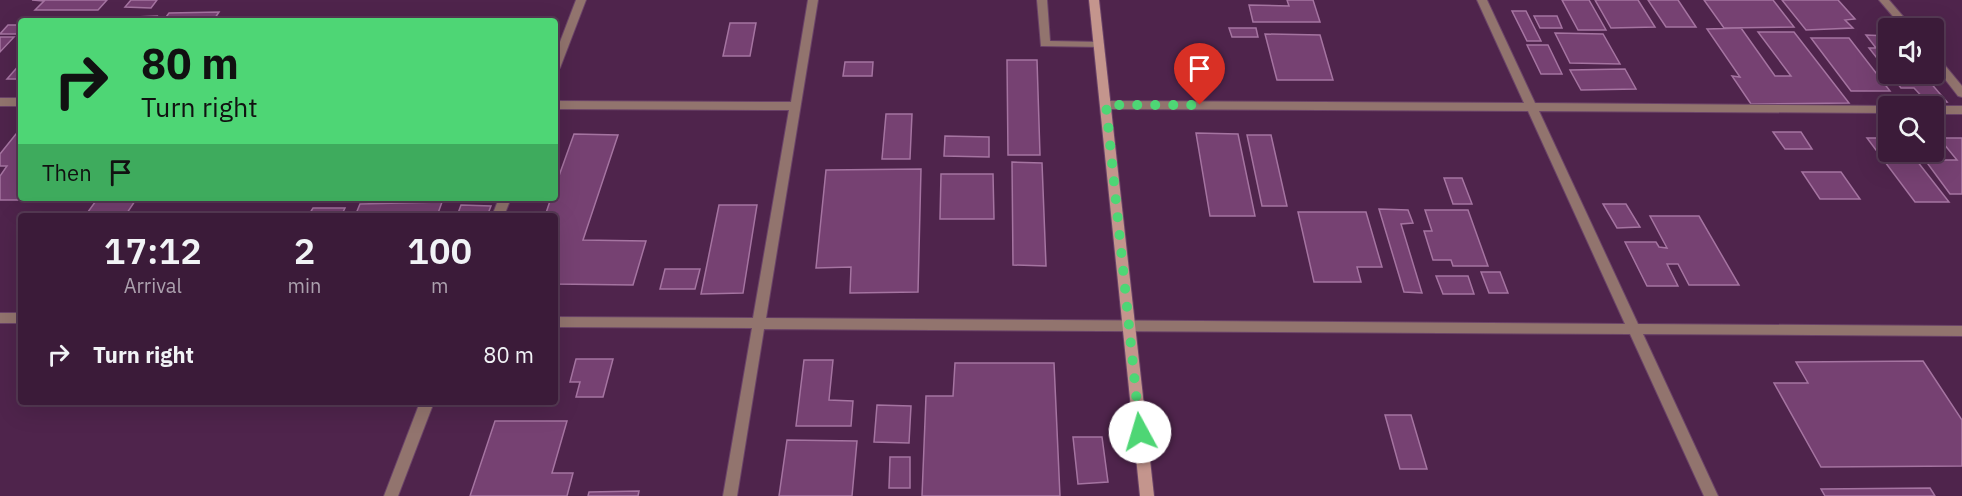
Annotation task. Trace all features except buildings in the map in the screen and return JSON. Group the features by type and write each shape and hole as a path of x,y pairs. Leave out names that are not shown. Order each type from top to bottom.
{"main road":[{"path":"1094,0 1147,496"}],"street":[{"path":"558,60 581,0"},
{"path":"730,496 813,0"},
{"path":"1042,0 1044,44 1099,45"},
{"path":"1482,0 1711,496"},
{"path":"1884,0 1899,18"},
{"path":"1944,71 1962,93"},
{"path":"0,102 18,102"},
{"path":"558,105 795,106"},
{"path":"1106,105 1878,109"},
{"path":"1944,110 1962,110"},
{"path":"0,318 18,318"},
{"path":"558,322 1962,331"},
{"path":"391,496 426,405"}],"route":[{"path":"1140,432 1106,105 1200,105"}]}
